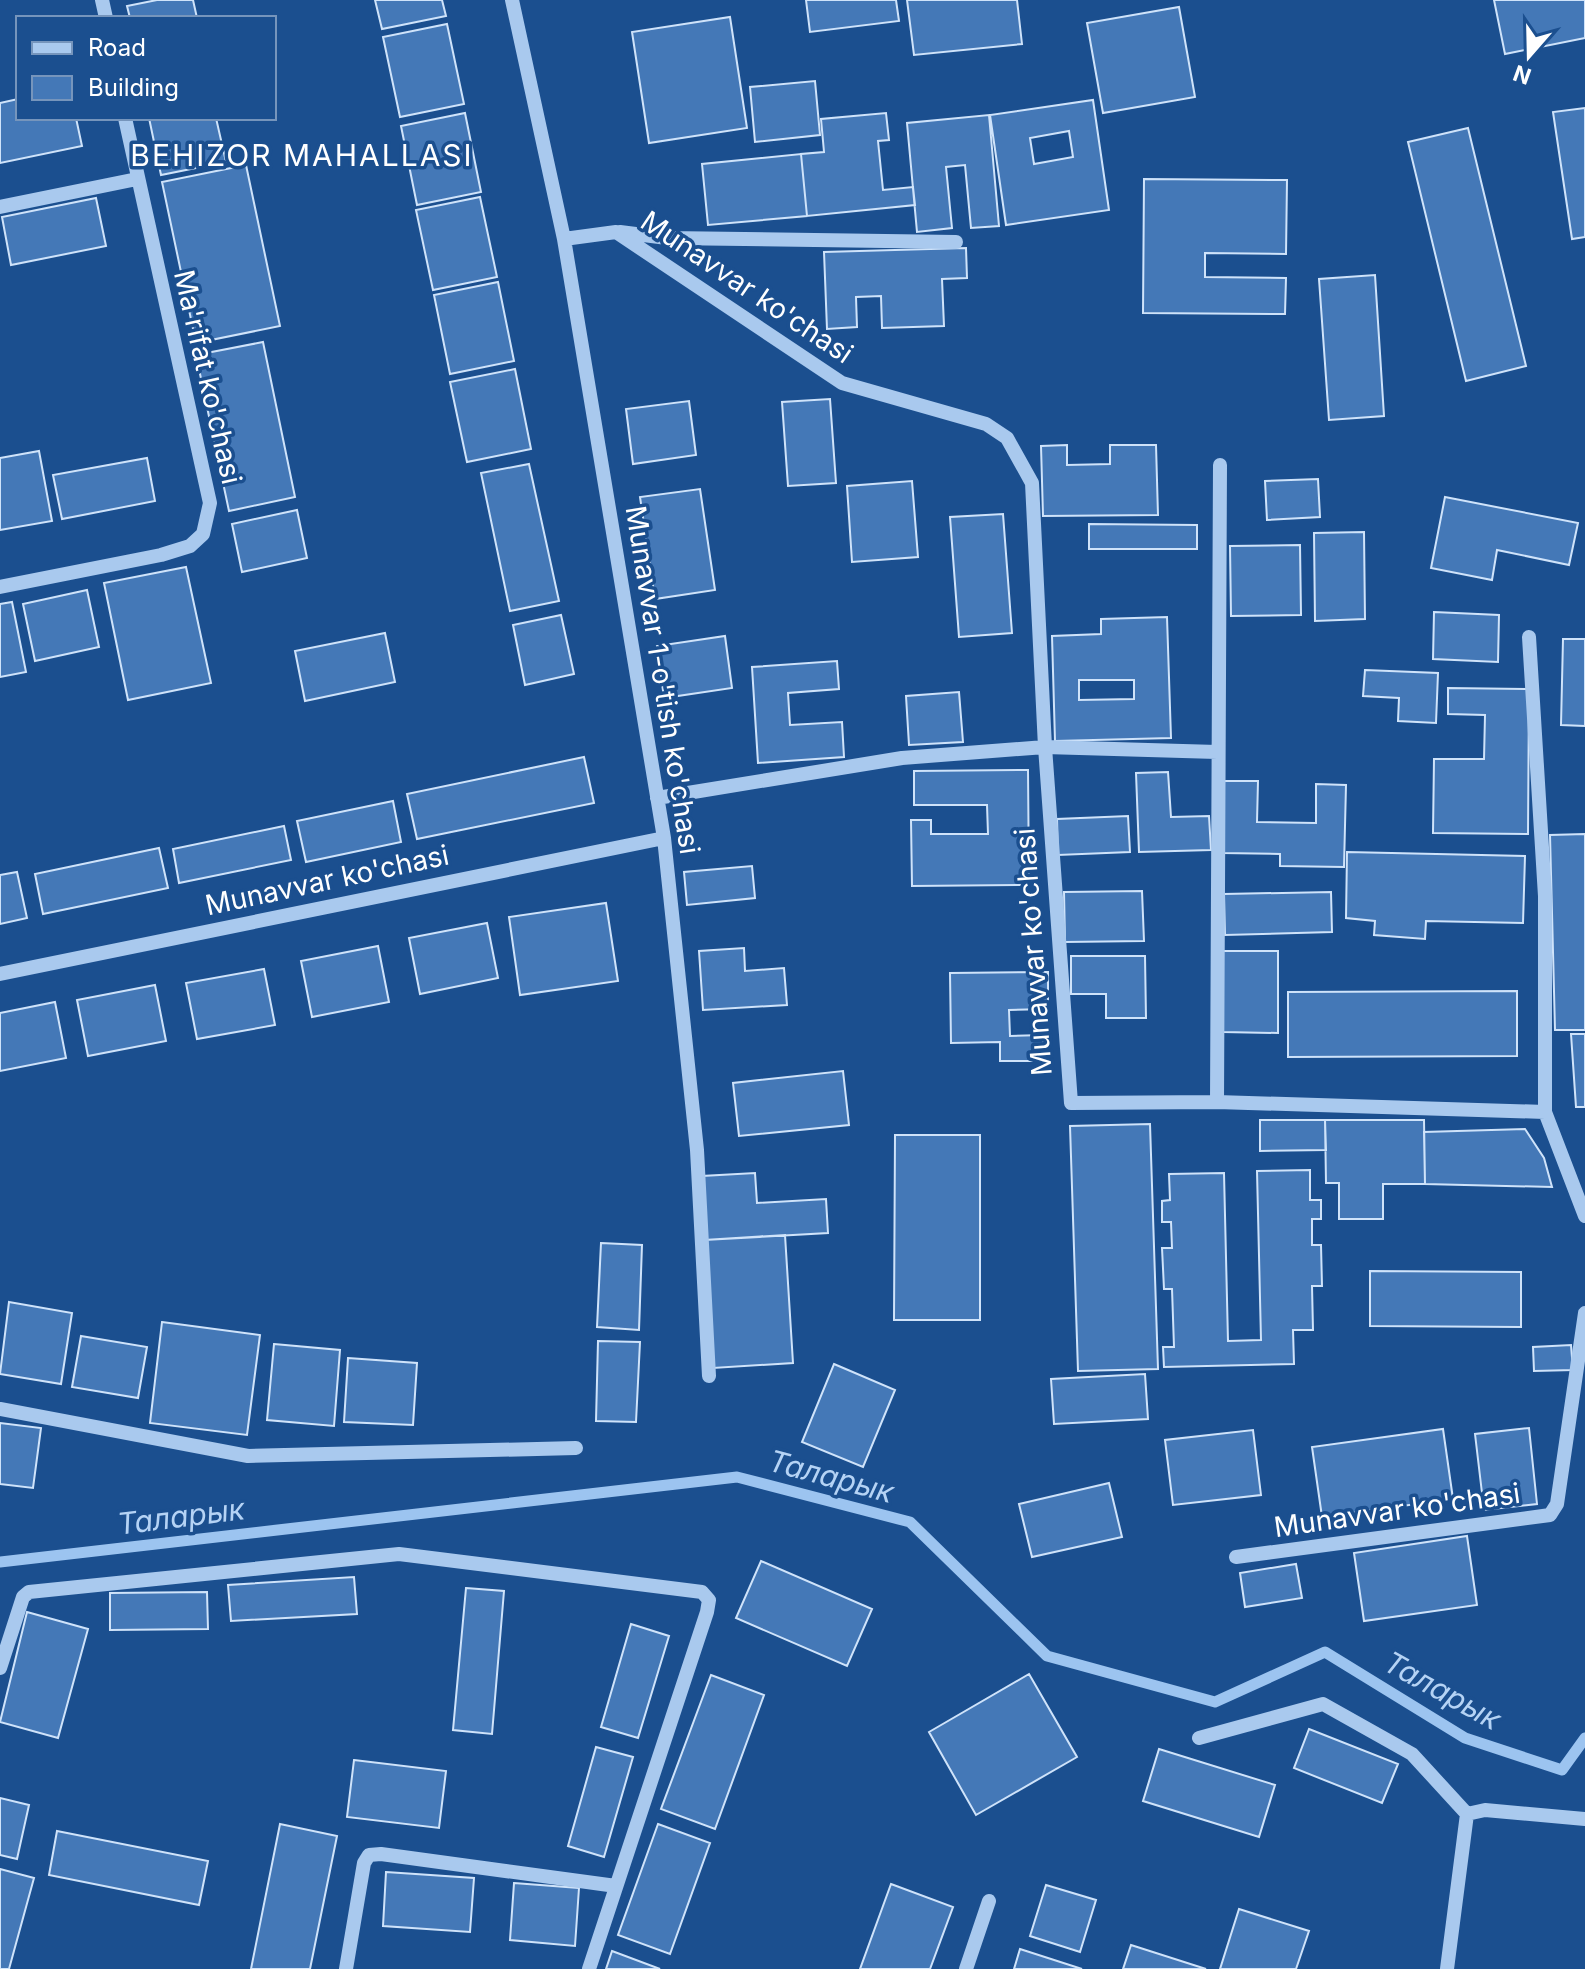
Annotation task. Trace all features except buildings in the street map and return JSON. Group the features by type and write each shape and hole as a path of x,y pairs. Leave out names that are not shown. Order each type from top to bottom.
{"street":[{"name":"Munavvar 1-o'tish ko'chasi","path":"512,0 564,239 664,838 697,1150 709,1376"},
{"name":"Ma'rifat ko'chasi","path":"0,587 161,555 190,546 203,534 210,503 125,120"},
{"path":"0,207 137,179"},
{"name":"Munavvar ko'chasi","path":"564,239 616,232 842,383 861,392 966,415 1007,438 1032,483 1045,747 1071,1103 1217,1102 1545,1112"},
{"path":"616,232 667,238 956,242"},
{"path":"1217,1102 1220,465"},
{"path":"1529,637 1545,896 1545,1112 1585,1216"},
{"path":"657,798 902,758 1045,747 1217,752"},
{"name":"Munavvar ko'chasi","path":"0,974 664,838"},
{"name":"Munavvar ko'chasi","path":"1236,1557 1550,1515 1557,1504 1585,1313"},
{"path":"0,1409 248,1456 576,1448"},
{"path":"0,1668 23,1597 29,1592 399,1554 702,1592 709,1600 707,1612 589,1969"},
{"path":"1199,1738 1323,1704 1412,1754 1467,1814 1447,1969"},
{"path":"1467,1814 1485,1810 1585,1819"},
{"path":"346,1969 364,1863 369,1855 381,1854 616,1886"},
{"path":"966,1969 989,1901"}],"waterway":[{"name":"Таларык","path":"0,1562 737,1477 910,1522 1047,1656 1215,1702 1325,1652 1465,1738 1562,1770 1585,1738"}],"district":[{"name":"BEHIZOR MAHALLASI","path":"302,156"}]}
